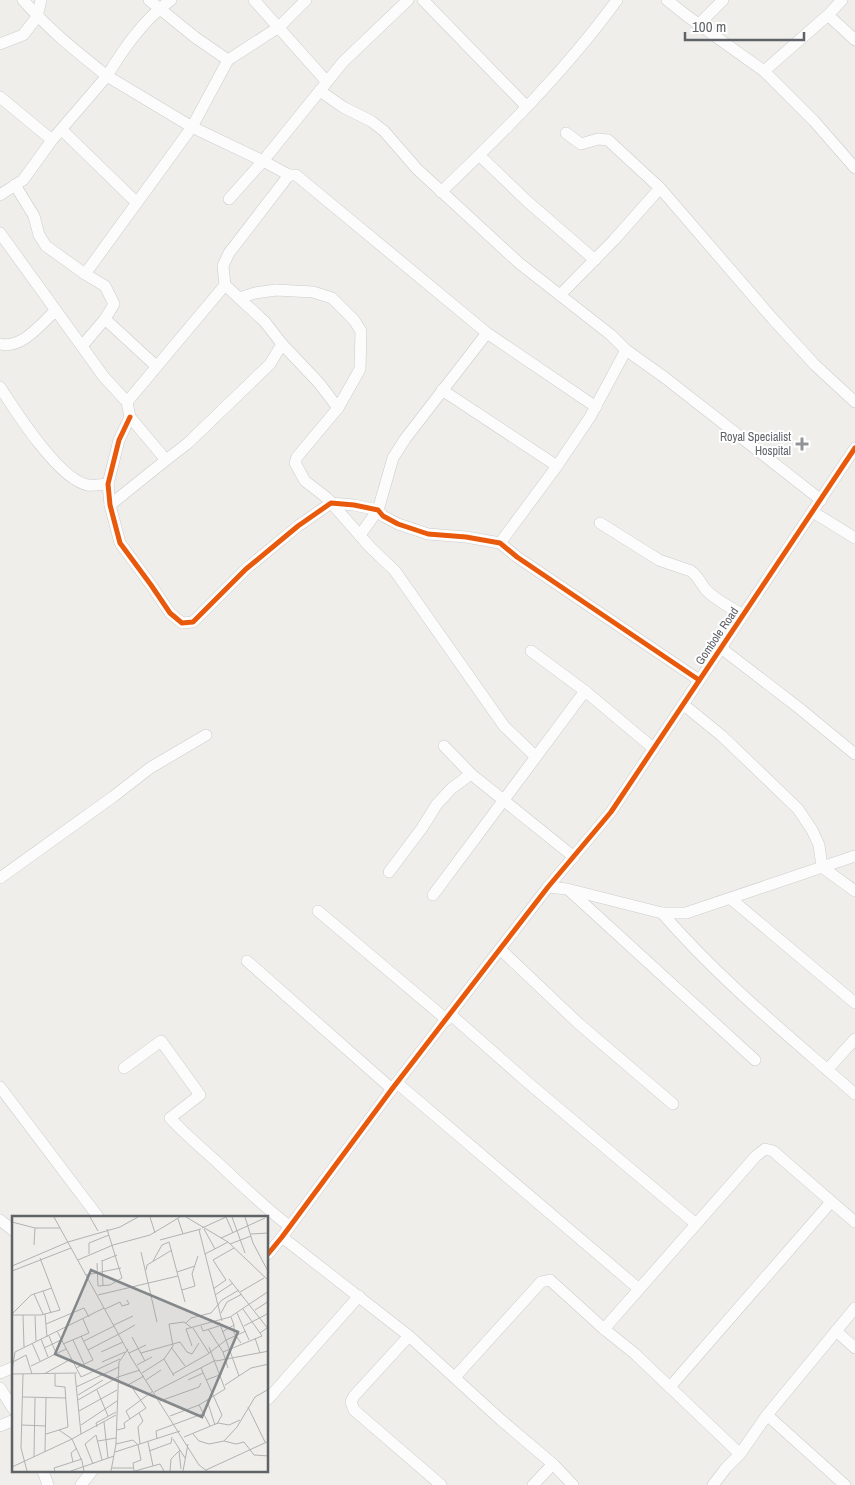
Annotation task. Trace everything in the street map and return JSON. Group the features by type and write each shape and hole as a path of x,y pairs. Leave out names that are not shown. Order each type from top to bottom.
{"street":[{"path":"23,0 37,17 67,45 107,76 192,127 289,175 296,175 488,332 596,408"},
{"path":"0,44 23,35 37,17 41,0"},
{"path":"149,0 158,9 228,60"},
{"path":"0,195 23,180 52,140 107,76 133,37 158,9 171,0"},
{"path":"254,0 278,26 324,86 343,107 371,121 384,131 417,170 519,263 610,335 626,350 664,377 821,500"},
{"path":"84,274 192,127 228,60 278,26 306,0"},
{"path":"229,199 263,161 343,62 408,0"},
{"path":"423,0 526,106"},
{"path":"441,192 479,155 591,36 618,0"},
{"path":"668,0 764,71 814,121 855,168"},
{"path":"699,24 723,0"},
{"path":"764,71 828,15 842,0"},
{"path":"828,15 855,40"},
{"path":"0,97 52,140"},
{"path":"62,130 136,202"},
{"path":"566,133 581,144 598,138 608,140 660,188 772,318 815,365 855,402"},
{"path":"479,155 528,202 595,260"},
{"path":"289,175 229,253 223,266 225,286 265,322 282,344 319,383 338,408"},
{"path":"15,185 34,216 39,235 46,246 84,274 105,286 114,304 105,320 82,346"},
{"path":"560,295 595,260 660,188"},
{"path":"0,233 104,377 127,402 130,417 166,460"},
{"path":"127,402 225,286"},
{"path":"239,298 255,293 276,290 312,292 332,298 354,320 361,331 360,369 338,408 297,457 295,463 305,481 331,503 395,572 504,726 535,756"},
{"path":"0,344 13,345 22,341 55,311"},
{"path":"105,320 156,366"},
{"path":"360,535 378,510 393,458 405,439 488,332"},
{"path":"110,505 188,443 270,364 282,344"},
{"path":"500,543 558,466 596,408 626,350"},
{"path":"0,388 50,458 76,479 88,485 108,484"},
{"path":"442,390 558,466"},
{"path":"130,417 119,440 108,484 110,505 120,542 170,613 182,623 193,622 246,568 298,526 331,503 354,505 378,510 398,524 428,534 466,537 500,543 517,557 699,680"},
{"name":"Gombole Road","path":"269,1253 394,1086 548,887 611,812 652,748 684,705 855,448"},
{"path":"813,512 855,538"},
{"path":"600,523 659,560 691,571 696,575 704,588 718,601 743,615"},
{"path":"721,648 855,754"},
{"path":"531,651 585,691 652,748"},
{"path":"433,895 503,798 585,691"},
{"path":"684,705 722,736 798,809 812,830 819,845 822,867 855,891"},
{"path":"0,878 150,768 206,735"},
{"path":"444,746 471,774 574,857"},
{"path":"390,872 437,804 452,788 471,774"},
{"path":"548,887 567,889 662,914 686,913 855,856"},
{"path":"567,889 756,1060"},
{"path":"731,899 855,1003"},
{"path":"318,911 449,1017 696,1224"},
{"path":"662,914 688,943 736,990 855,1094"},
{"path":"500,949 578,1023 673,1104"},
{"path":"247,961 394,1086 639,1289"},
{"path":"827,1070 855,1039"},
{"path":"124,1068 161,1040 200,1095 170,1118 187,1137 214,1159 258,1201 289,1226"},
{"path":"0,1087 97,1216"},
{"path":"604,1329 756,1156 765,1149 773,1151 855,1222"},
{"path":"670,1387 831,1202"},
{"path":"0,1220 12,1229"},
{"path":"282,1237 409,1336 553,1464 573,1485"},
{"path":"455,1377 541,1282 550,1280 604,1329 634,1353 740,1454"},
{"path":"269,1398 359,1296"},
{"path":"713,1485 740,1454 768,1415 855,1308"},
{"path":"836,1331 855,1348"},
{"path":"409,1336 354,1396 351,1402 354,1410 426,1481 441,1485"},
{"path":"0,1373 12,1368"},
{"path":"0,1388 12,1407"},
{"path":"768,1415 844,1485"},
{"path":"0,1426 12,1421"},
{"path":"533,1485 553,1464"},
{"path":"43,1472 48,1485"},
{"path":"81,1485 91,1472"}],"cycle path":[{"path":"130,417 119,440 108,484 110,505 120,543 170,613 182,623 193,622 246,569 298,526 331,503 354,505 378,510 383,516 398,524 428,534 466,537 500,543 517,557 699,680"},
{"path":"269,1253 392,1089 548,887 611,812 855,448"}],"place":[{"name":"Royal Specialist Hospital","path":"802,444"}]}
